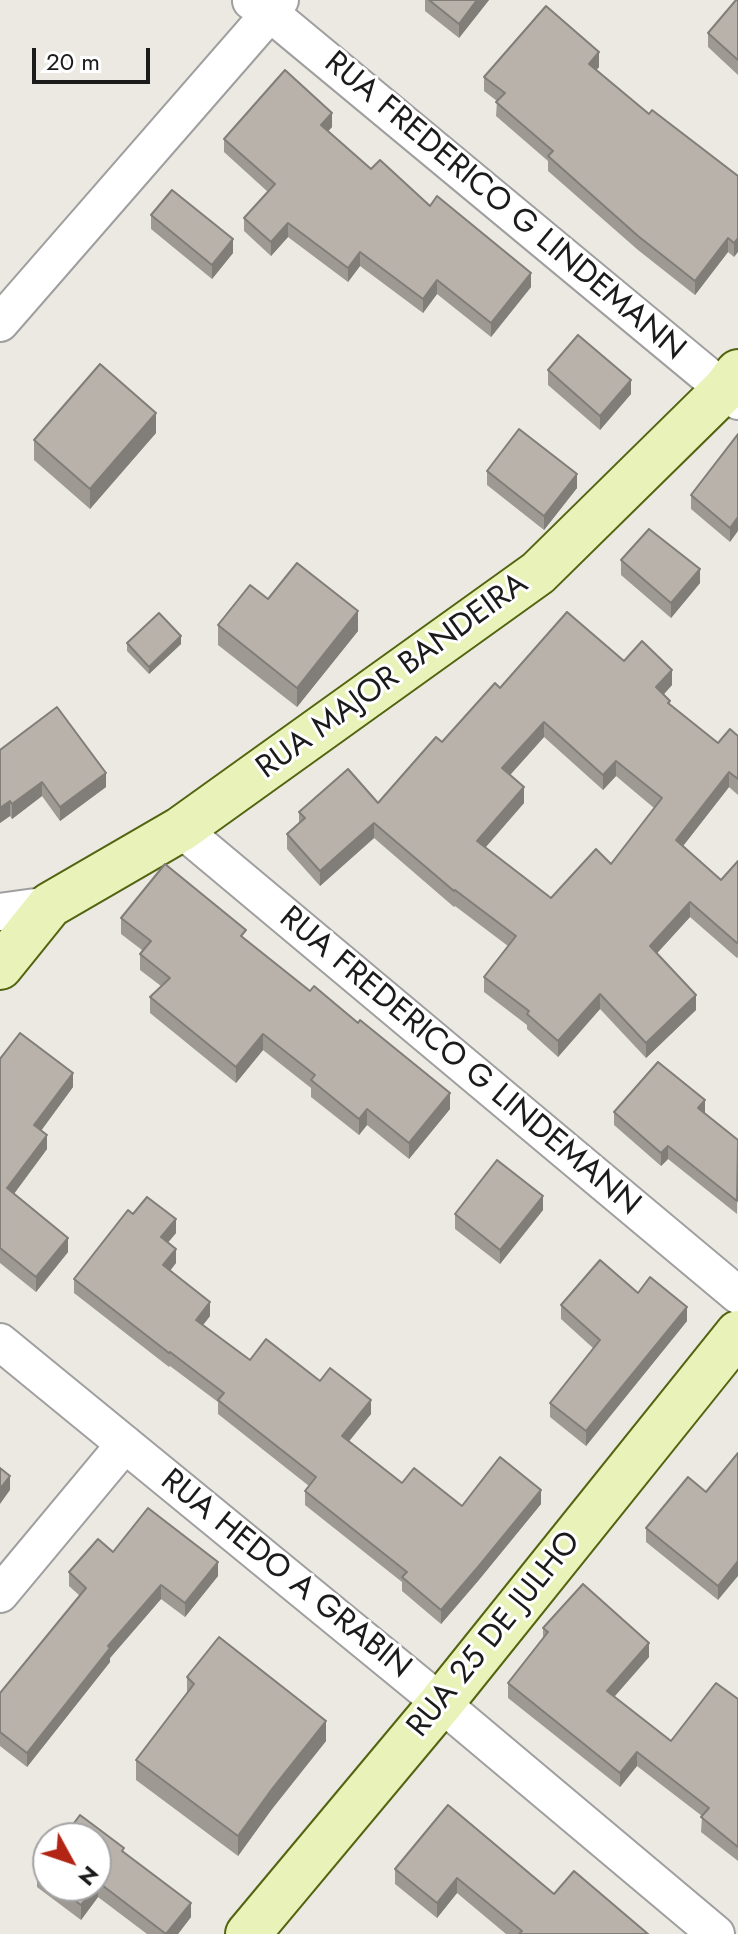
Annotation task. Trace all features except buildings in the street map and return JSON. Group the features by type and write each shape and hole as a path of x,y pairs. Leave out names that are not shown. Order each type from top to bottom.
{"main road":[{"name":"RUA MAJOR BANDEIRA","path":"50,905 181,829 538,573 733,388"},
{"path":"0,967 50,905"},
{"name":"RUA 25 DE JULHO","path":"248,1934 441,1703 738,1333"}],"street":[{"path":"0,323 267,4"},
{"name":"RUA FREDERICO G LINDEMANN","path":"267,4 733,388"},
{"name":"RUA FREDERICO G LINDEMANN","path":"181,829 738,1295"},
{"name":"RUA MAJOR BANDEIRA","path":"0,912 50,905"},
{"name":"RUA HEDO A GRABIN","path":"0,1342 441,1703 716,1934"},
{"path":"0,1594 125,1444"}]}
